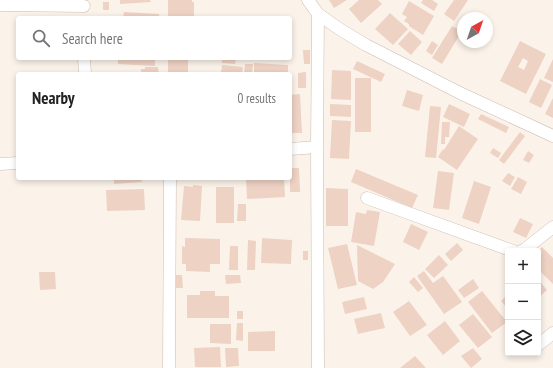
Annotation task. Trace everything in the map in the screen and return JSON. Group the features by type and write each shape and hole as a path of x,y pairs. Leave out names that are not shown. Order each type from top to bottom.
{"street":[{"path":"308,0 318,14 366,45 462,94 553,136"},
{"path":"0,5 84,8"},
{"path":"318,14 316,147 318,368"},
{"path":"84,60 85,72"},
{"path":"292,149 316,147"},
{"path":"0,164 16,163"},
{"path":"169,368 170,180"},
{"path":"367,198 505,248"},
{"path":"527,248 553,227"},
{"path":"541,343 553,333"}],"building":[{"path":"120,0 150,0 151,2 120,4"},
{"path":"168,0 192,0 192,2 194,2 194,16 168,16"},
{"path":"329,0 347,0 334,8"},
{"path":"359,0 378,0 382,4 361,23 349,9"},
{"path":"423,0 432,0 438,4 434,11 421,3"},
{"path":"454,0 468,0 460,12 457,12 457,16 454,21 444,14"},
{"path":"409,1 434,16 423,35 404,21 407,17 402,14"},
{"path":"103,2 109,2 109,10 103,10"},
{"path":"124,12 159,14 159,16 123,16"},
{"path":"390,13 408,29 393,45 375,29"},
{"path":"452,26 457,28 457,39 442,64 432,58"},
{"path":"410,31 422,42 411,55 398,44"},
{"path":"432,41 438,45 432,55 426,51"},
{"path":"520,41 546,54 526,94 500,81","holes":["523,58 528,61 524,70 518,67"]},
{"path":"303,50 310,50 310,64 304,64"},
{"path":"553,59 553,82 544,78"},
{"path":"118,60 155,60 155,66 118,64"},
{"path":"168,60 188,60 188,72 168,72"},
{"path":"222,60 236,60 235,64 222,63"},
{"path":"357,61 385,74 381,82 353,69"},
{"path":"254,63 288,65 288,72 254,72"},
{"path":"245,64 253,64 252,72 244,72"},
{"path":"222,65 243,67 242,72 221,72"},
{"path":"145,67 158,67 159,72 141,72 141,69 145,69"},
{"path":"332,70 351,71 351,100 331,99"},
{"path":"306,72 306,88 298,88 298,73"},
{"path":"355,78 371,78 371,132 355,132"},
{"path":"540,79 552,85 541,108 529,102"},
{"path":"407,90 423,95 419,111 402,106"},
{"path":"300,94 302,133 292,133 292,95"},
{"path":"553,98 553,118 545,114"},
{"path":"330,104 351,105 351,117 330,116"},
{"path":"449,104 470,114 464,127 443,117"},
{"path":"430,106 441,107 436,158 425,157"},
{"path":"481,114 509,127 506,133 478,119"},
{"path":"332,120 351,121 349,159 330,158"},
{"path":"442,122 450,122 449,137 445,137 445,144 441,144"},
{"path":"459,126 478,139 457,170 438,157"},
{"path":"520,132 525,136 504,164 499,160"},
{"path":"493,148 501,153 498,158 490,153"},
{"path":"528,151 534,155 529,163 523,160"},
{"path":"292,168 299,168 300,192 290,192"},
{"path":"356,169 418,195 412,208 351,182"},
{"path":"438,171 454,173 449,210 433,208"},
{"path":"508,173 515,177 510,186 502,181"},
{"path":"518,177 527,182 521,194 511,189"},
{"path":"114,180 142,180 142,182 114,184"},
{"path":"246,180 284,180 285,197 247,199"},
{"path":"474,181 491,187 479,224 462,218"},
{"path":"193,185 202,186 200,221 181,220 184,186 193,187"},
{"path":"216,187 234,187 234,223 216,223"},
{"path":"326,188 348,189 348,226 326,226"},
{"path":"144,189 145,210 107,211 106,190"},
{"path":"238,204 246,204 246,221 237,221"},
{"path":"367,210 380,212 374,246 351,242 356,212 366,214"},
{"path":"520,218 533,224 526,238 513,232"},
{"path":"411,224 428,232 419,250 403,242"},
{"path":"185,238 220,239 220,264 210,264 210,272 186,271 186,264 182,264 182,246 185,247"},
{"path":"262,238 292,240 291,264 261,263"},
{"path":"248,240 256,241 255,270 247,270"},
{"path":"457,243 463,250 451,261 445,254"},
{"path":"347,244 357,285 338,289 328,248"},
{"path":"357,245 395,264 383,282 373,289 358,281"},
{"path":"230,246 238,246 238,270 229,270"},
{"path":"542,247 553,258 553,284 541,272"},
{"path":"303,251 308,251 308,260 303,260"},
{"path":"439,255 448,265 434,278 425,269"},
{"path":"424,271 433,283 443,276 462,302 444,314 417,276"},
{"path":"39,272 55,272 56,289 40,290"},
{"path":"174,275 182,275 183,288 175,288"},
{"path":"225,275 240,275 241,283 226,284"},
{"path":"414,277 423,288 418,292 409,282"},
{"path":"473,279 479,288 464,298 458,290"},
{"path":"541,283 547,290 541,295"},
{"path":"200,291 215,291 215,296 229,296 229,318 187,318 187,295 200,295"},
{"path":"482,291 505,320 505,323 492,333 468,302"},
{"path":"364,297 367,309 345,314 342,302"},
{"path":"505,297 505,306 501,301"},
{"path":"409,301 427,325 410,336 393,312"},
{"path":"237,311 243,311 243,319 237,319"},
{"path":"381,313 385,328 358,334 354,319"},
{"path":"473,314 492,337 478,348 459,325"},
{"path":"445,321 460,341 443,355 427,335"},
{"path":"237,323 243,323 243,341 236,340"},
{"path":"210,324 231,324 231,344 210,343"},
{"path":"275,331 275,351 248,351 248,332"},
{"path":"220,347 221,367 195,367 194,348"},
{"path":"225,348 238,348 239,366 226,367"},
{"path":"473,348 482,359 471,368 461,356"},
{"path":"415,356 426,368 400,368"}]}
